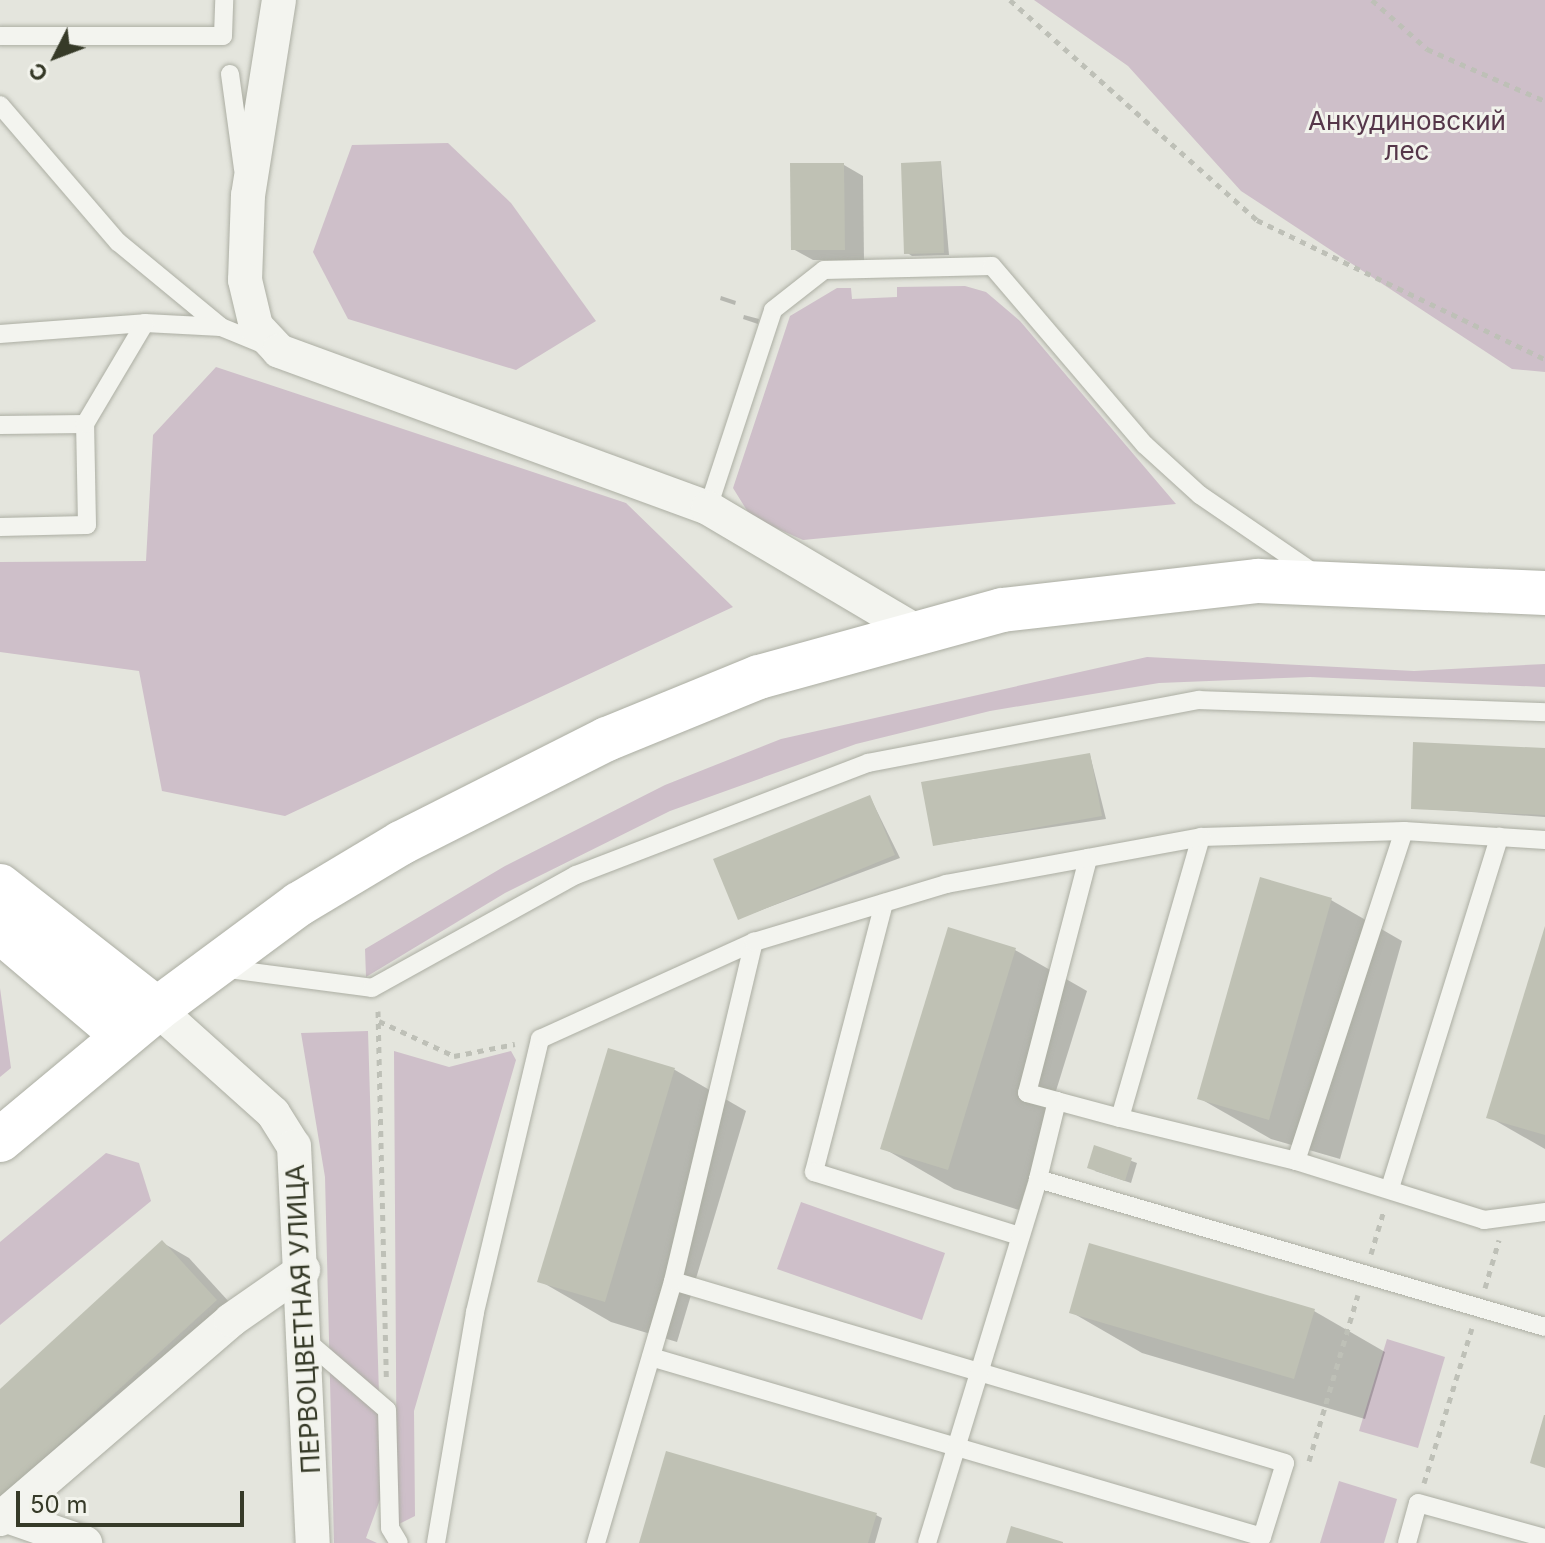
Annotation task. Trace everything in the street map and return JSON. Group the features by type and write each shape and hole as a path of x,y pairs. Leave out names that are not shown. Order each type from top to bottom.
{"main road":[{"path":"0,1140 157,1009 213,967 401,843 607,739 759,677 914,630 1017,608 1326,581 1545,593"},
{"path":"0,886 157,1009"},
{"path":"0,931 124,1036"}],"street":[{"path":"279,0 248,195 245,280 256,326 279,351 708,508 914,630"},
{"name":"ПЕРВОЦВЕТНАЯ УЛИЦА","path":"157,1009 273,1113 294,1146 308,1342 313,1543"},
{"path":"2,1517 231,1320 303,1270"},
{"path":"2,1517 85,1543"}],"lane":[{"path":"0,36 223,36 224,0"},
{"path":"230,74 248,195"},
{"path":"0,105 118,242 221,327 279,351"},
{"path":"708,508 773,310 824,270 992,266 1145,445 1200,495 1326,581"},
{"path":"0,334 145,323 221,327"},
{"path":"0,527 87,525 85,424 145,323"},
{"path":"0,425 85,424"},
{"path":"213,967 377,986 576,875 868,763 1199,700 1545,712"},
{"path":"1296,1161 1404,831"},
{"path":"436,1543 475,1312 540,1039 754,942 884,903 1088,858 1201,837 1404,831 1545,840"},
{"path":"1120,1118 1201,837"},
{"path":"1390,1188 1499,837"},
{"path":"1088,858 1027,1093 1296,1161 1484,1220 1545,1212"},
{"path":"884,903 814,1172 1020,1236"},
{"path":"596,1543 673,1281 754,942"},
{"path":"927,1543 977,1367 1038,1179 1057,1101"},
{"path":"1038,1179 1545,1327"},
{"path":"651,1357 956,1442 1262,1537 1285,1463 977,1367 673,1281"},
{"path":"308,1342 387,1410 390,1528 399,1543"},
{"path":"1407,1543 1418,1503 1545,1538"}],"path":[{"path":"1010,0 1257,220 1545,359"},
{"path":"1372,0 1427,49 1545,101"},
{"path":"377,986 387,1410"},
{"path":"379,1021 454,1056 540,1039"},
{"path":"1308,1467 1390,1188"},
{"path":"1418,1503 1506,1217"}],"green space":[{"name":"Анкудиновский лес","path":"1034,0 1545,0 1545,372 1512,369 1241,191 1128,66"},
{"path":"448,143 511,203 596,321 516,370 348,319 313,252 352,145"},
{"path":"965,286 986,292 1020,321 1176,504 803,540 751,517 733,488 790,316 837,288 851,288 852,299 897,297 897,287"},
{"path":"216,367 626,503 733,607 285,816 162,791 139,671 0,652 0,562 146,561 153,435"},
{"path":"1147,657 1414,671 1545,664 1545,687 1310,677 1159,683 990,711 856,744 670,811 505,893 366,977 365,949 505,866 665,785 781,739"},
{"path":"0,988 11,1068 0,1077"},
{"path":"368,1031 382,1494 366,1538 377,1543 334,1543 325,1177 301,1033"},
{"path":"394,1051 449,1067 511,1051 516,1060 414,1411 415,1516 397,1525"},
{"path":"106,1153 139,1163 151,1201 0,1325 0,1242"},
{"path":"801,1202 945,1253 922,1320 777,1269"},
{"path":"1387,1339 1445,1357 1418,1448 1359,1431"},
{"path":"1339,1481 1397,1499 1384,1543 1320,1543"}],"building":[{"path":"941,161 944,253 904,254 901,163"},
{"path":"790,163 844,163 845,250 791,250"},
{"path":"1413,742 1545,748 1545,815 1411,809"},
{"path":"1090,753 1102,816 933,846 921,782"},
{"path":"870,795 895,855 738,920 713,859"},
{"path":"1260,877 1332,898 1269,1120 1197,1099"},
{"path":"1545,926 1545,1135 1486,1118"},
{"path":"948,927 1016,948 948,1170 880,1149"},
{"path":"608,1048 675,1068 605,1302 537,1282"},
{"path":"1094,1145 1132,1158 1125,1181 1087,1168"},
{"path":"162,1240 217,1300 0,1498 0,1389"},
{"path":"1089,1243 1315,1309 1294,1379 1069,1313"},
{"path":"1545,1415 1545,1468 1530,1463"},
{"path":"666,1451 877,1513 868,1543 639,1543"},
{"path":"1011,1526 1063,1542 1063,1543 1006,1543"}]}
